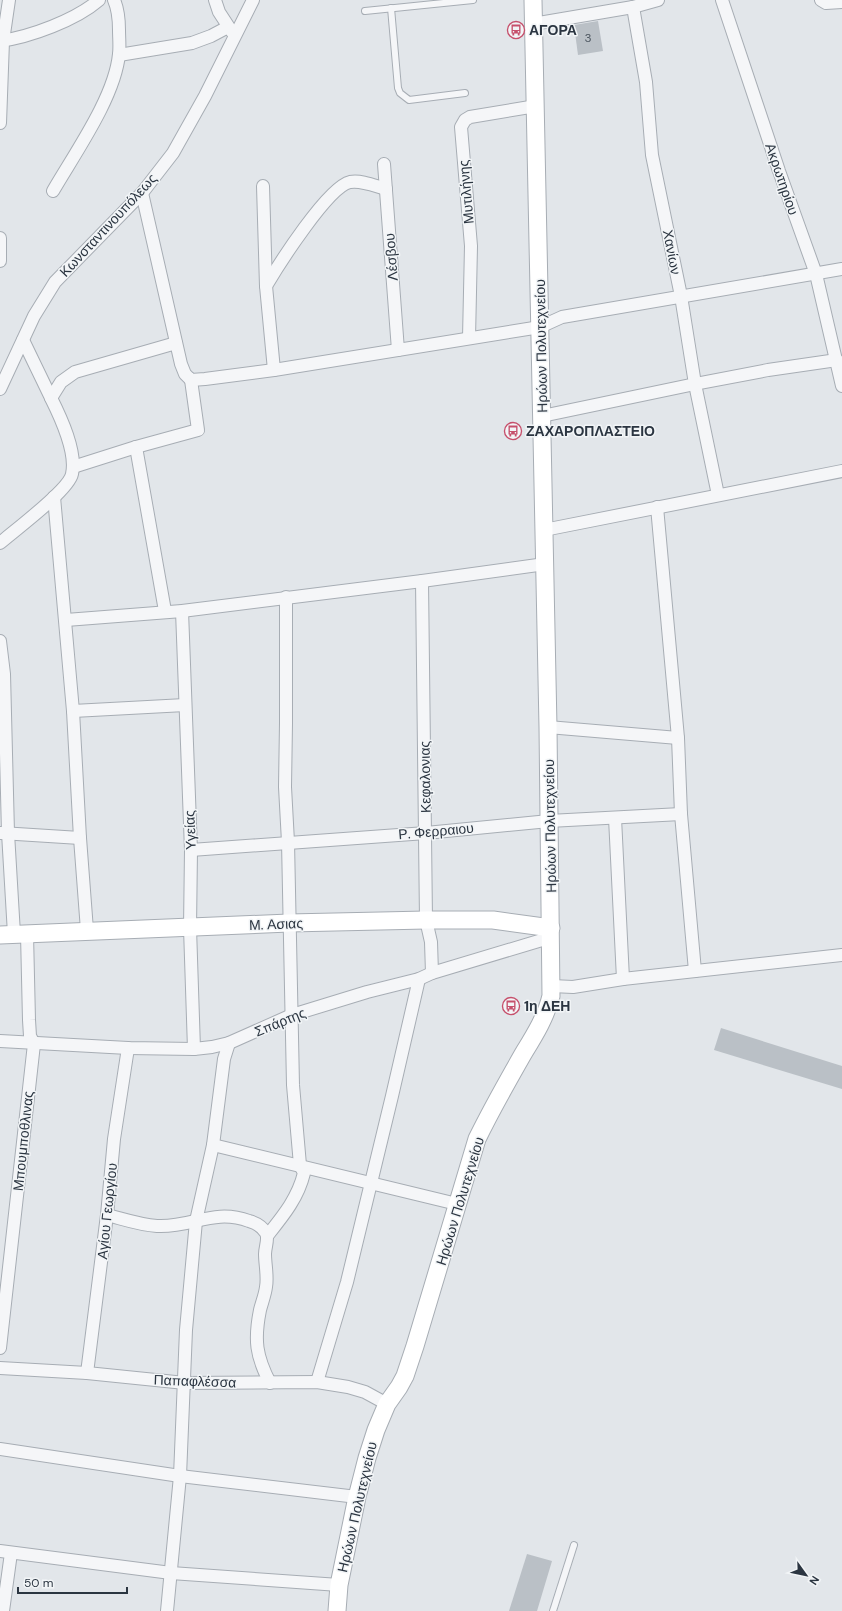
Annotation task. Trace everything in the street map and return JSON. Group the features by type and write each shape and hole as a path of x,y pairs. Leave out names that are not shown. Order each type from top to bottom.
{"street":[{"path":"0,122 2,41 9,0"},
{"path":"2,41 64,22 94,5 99,0"},
{"path":"53,191 101,108 116,72 119,55 119,20 114,0"},
{"path":"119,55 192,43 231,31 215,0"},
{"name":"Κωνσταντινουπόλεως","path":"0,389 34,316 55,282 97,237 142,193 176,148 205,96 231,31 253,0"},
{"name":"Ηρώων Πολυτεχνείου","path":"338,1611 339,1585 357,1497 374,1437 387,1404 405,1376 432,1295 457,1204 477,1139 549,1007 552,986 533,0"},
{"path":"533,24 633,7 658,0"},
{"name":"Ακρωτηρίου","path":"722,0 779,171 816,274 842,386"},
{"path":"821,0 826,3 842,2"},
{"name":"Χανίων","path":"633,7 646,82 652,154 681,296 695,384 718,495"},
{"name":"Μυτιλήνης","path":"469,338 470,246 461,127 465,120 470,117 536,106"},
{"name":"Λέσβου","path":"384,164 398,350"},
{"path":"266,286 285,255 321,207 336,190 350,182 365,183 386,189"},
{"path":"263,186 266,286 274,370"},
{"path":"73,467 136,447 198,430 191,380 185,374 181,364 142,193"},
{"path":"0,238 0,261"},
{"path":"191,380 274,370 540,327 562,317 842,269"},
{"path":"0,543 60,492 72,476 73,467 69,443 51,398 24,340"},
{"path":"51,398 61,382 75,372 176,343"},
{"path":"542,416 768,370 836,360"},
{"path":"136,447 165,611"},
{"path":"544,530 842,471"},
{"path":"54,497 73,711 86,930"},
{"path":"657,507 678,738 680,814 695,972"},
{"path":"66,620 165,611 182,611 545,564"},
{"name":"Κεφαλονιας","path":"422,581 426,920 431,942 432,973"},
{"path":"270,1383 262,1368 257,1352 257,1334 260,1311 267,1286 264,1251 267,1236 293,1202 301,1186 304,1173 300,1165 293,1085 288,842 285,787 286,597"},
{"name":"Υγείας","path":"182,611 184,705 191,850 190,928 194,1049"},
{"name":"Μπουμποθλινας","path":"0,641 4,674 4,833 13,934 30,1036 34,1044 0,1348"},
{"path":"73,711 184,705"},
{"path":"548,727 678,738"},
{"name":"Ρ. Φερραιου","path":"191,850 426,833 549,821 680,814"},
{"path":"615,818 623,979"},
{"path":"4,833 80,838"},
{"name":"Μ. Ασιας","path":"13,934 289,923 426,920 493,920 551,932"},
{"name":"Σπάρτης","path":"0,1041 128,1048 194,1049 229,1043 292,1015 367,992 419,979 432,973 551,932"},
{"path":"552,986 573,987 623,979 842,955"},
{"path":"317,1382 347,1282 419,979"},
{"path":"167,1611 180,1476 185,1384 186,1330 196,1222 213,1145 224,1059 229,1043"},
{"name":"Αγίου Γεωργίου","path":"87,1373 107,1215 114,1139 128,1048"},
{"path":"213,1145 457,1204"},
{"path":"107,1215 150,1226 196,1222 211,1216 231,1216 256,1223 264,1229 267,1236"},
{"name":"Παπαφλέσσα","path":"0,1368 87,1373 185,1384 317,1382 348,1387 365,1392 387,1404"},
{"path":"0,1449 180,1476 357,1497"},
{"path":"3,1611 6,1552 171,1573 339,1585"}],"lane":[{"path":"365,11 473,0"},
{"path":"390,8 398,88 400,93 409,100 465,93"},
{"path":"553,1611 574,1545"}],"building":[{"path":"598,21 603,51 578,55 574,25"},
{"path":"721,1028 842,1066 842,1089 714,1050"},
{"path":"527,1554 552,1561 537,1611 509,1611"}],"place":[{"name":"ΑΓΟΡΑ","path":"516,30"},
{"name":"ΖΑΧΑΡΟΠΛΑΣΤΕΙΟ","path":"513,431"},
{"name":"1η ΔΕΗ","path":"511,1006"}]}
